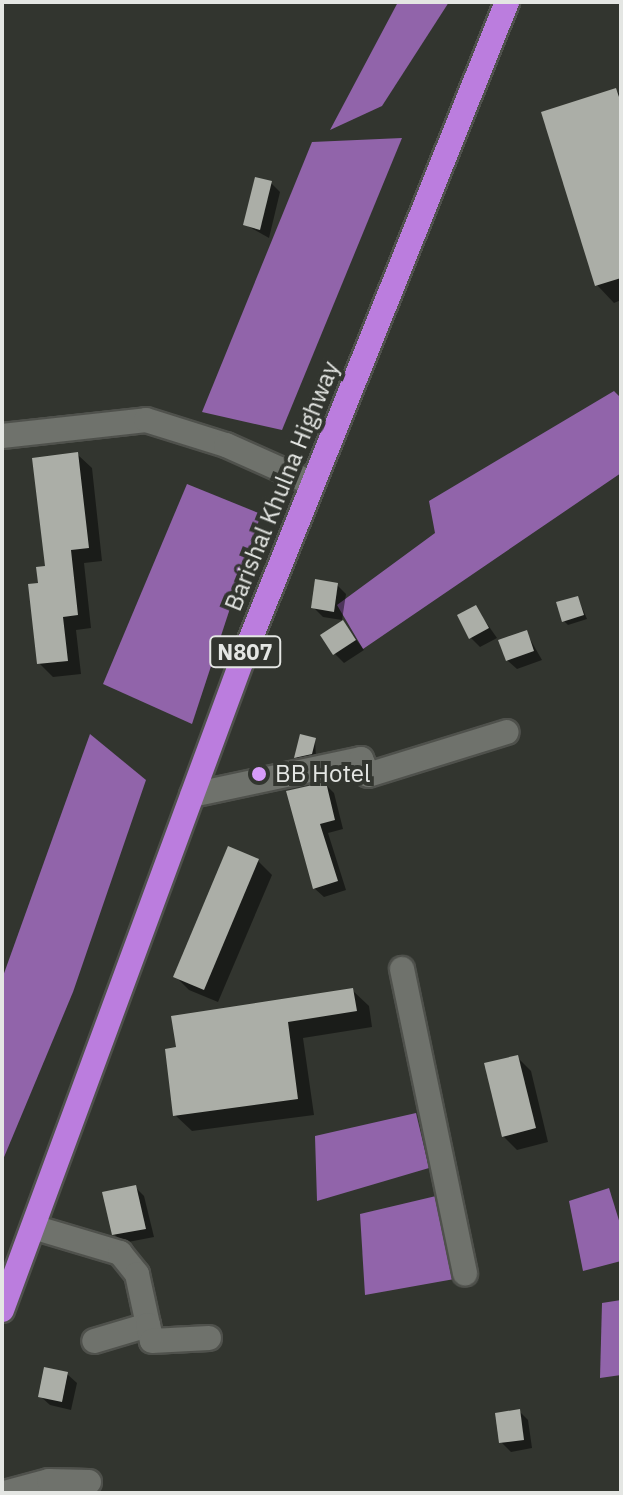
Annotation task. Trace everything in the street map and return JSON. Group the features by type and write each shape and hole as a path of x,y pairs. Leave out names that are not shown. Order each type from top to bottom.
{"highway":[{"name":"Barishal Khulna Highway","path":"2,1310 192,795 507,2"}],"street":[{"path":"2,436 146,420 313,484"},
{"path":"192,795 361,759 368,775 507,732"},
{"path":"402,969 465,1274"},
{"path":"33,1227 120,1253 137,1274 152,1341 209,1338"},
{"path":"94,1341 148,1325"},
{"path":"4,1493 49,1481 89,1482"}],"shaded area":[{"path":"398,2 449,2 382,106 330,130"},
{"path":"402,138 282,430 202,412 312,142"},
{"path":"614,391 621,398 621,473 363,649 337,605 435,533 429,501"},
{"path":"187,484 261,514 192,724 103,684"},
{"path":"90,734 146,780 73,992 2,1162 2,979"},
{"path":"416,1113 429,1168 317,1201 315,1136"},
{"path":"609,1188 621,1227 621,1261 583,1271 569,1201"},
{"path":"436,1196 460,1278 365,1295 360,1214"},
{"path":"621,1300 621,1375 600,1378 602,1303"}],"building":[{"path":"616,88 621,103 621,278 595,286 541,112"},
{"path":"255,177 272,181 260,230 243,225"},
{"path":"78,452 89,548 71,550 78,615 63,617 68,661 37,664 28,584 38,583 36,567 45,566 32,458"},
{"path":"315,579 338,583 334,612 311,608"},
{"path":"578,596 584,615 562,622 556,602"},
{"path":"476,605 489,628 469,639 457,615"},
{"path":"343,620 356,640 333,655 320,635"},
{"path":"527,630 534,651 506,661 498,640"},
{"path":"300,734 316,738 312,754 294,758"},
{"path":"326,782 335,820 320,824 338,881 313,889 286,791"},
{"path":"228,846 259,859 204,990 173,977"},
{"path":"353,988 357,1011 288,1022 298,1099 173,1116 165,1049 176,1047 171,1016"},
{"path":"518,1055 536,1128 502,1137 484,1063"},
{"path":"136,1185 146,1229 112,1235 102,1192"},
{"path":"44,1367 68,1372 62,1402 38,1397"},
{"path":"520,1409 524,1440 499,1443 495,1413"}],"place":[{"name":"BB Hotel","path":"259,774"}]}
